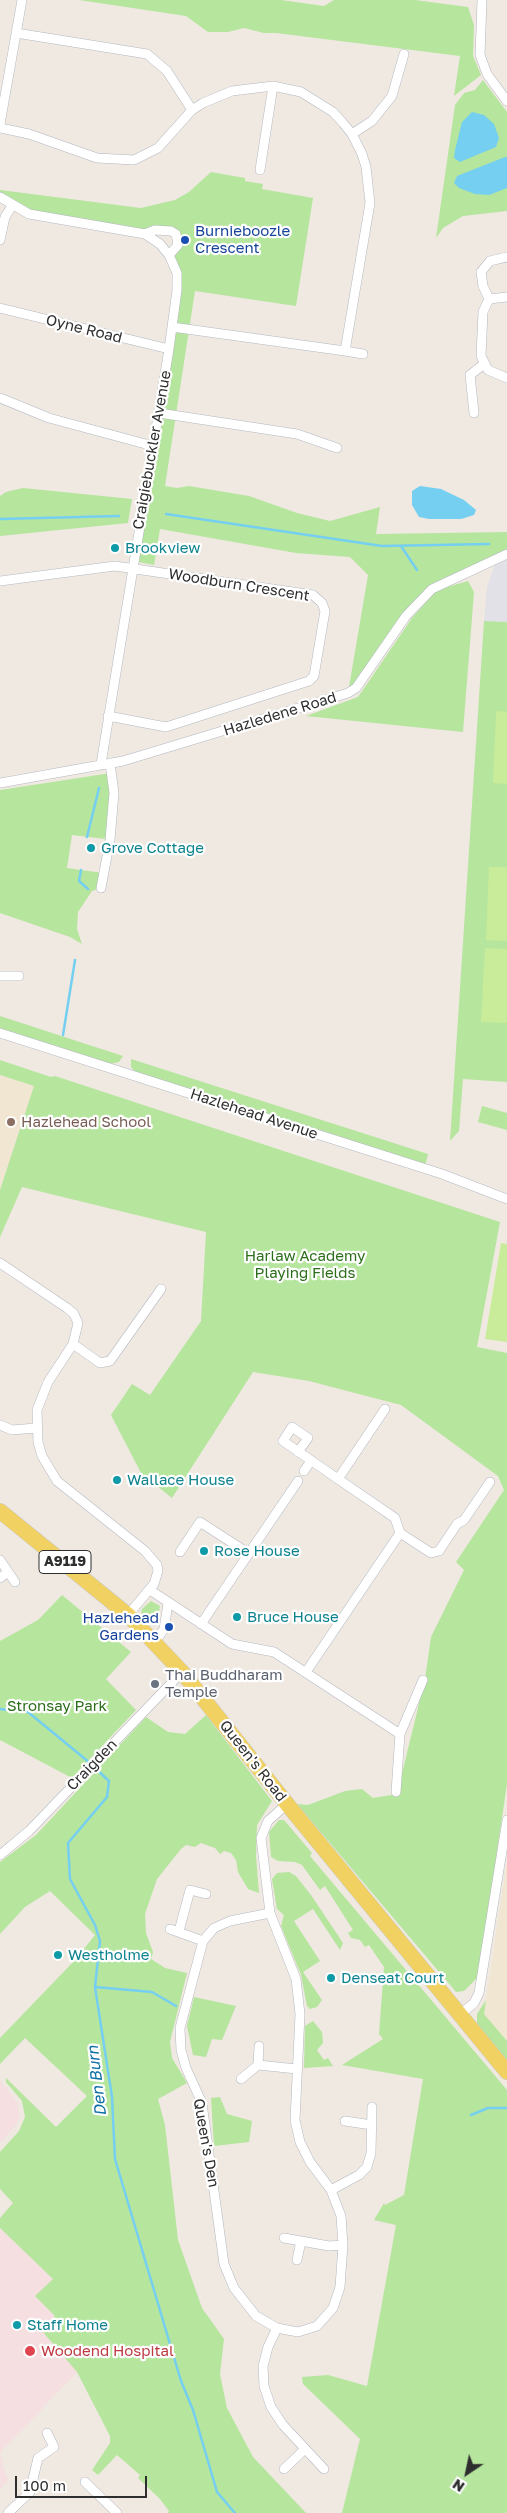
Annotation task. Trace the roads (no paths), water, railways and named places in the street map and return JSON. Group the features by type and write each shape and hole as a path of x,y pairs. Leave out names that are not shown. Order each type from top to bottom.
{"main road":[{"name":"Queen's Road","path":"0,1511 128,1615 155,1642 182,1672 287,1804 461,2014"},
{"name":"A9119","path":"461,2014 507,2072"}],"street":[{"path":"0,124 22,0"},
{"path":"482,0 480,55 487,74 506,96"},
{"path":"16,33 147,54 167,71 192,110"},
{"path":"352,134 372,121 392,96 404,54"},
{"path":"260,170 273,86"},
{"path":"0,128 29,134 97,158 134,160 158,148 192,110 232,91 273,86 301,92 318,101 332,112 352,134 366,167 370,203 346,351"},
{"name":"Craigiebuckler Avenue","path":"0,198 29,214 48,219 145,234 160,244 169,255 177,273 177,290 169,349 108,716 106,763 114,792 110,840 101,888"},
{"path":"0,240 5,217 12,206"},
{"name":"Craigiebuckler Avenue","path":"145,234 155,230 171,231 176,234 178,245 169,255"},
{"path":"507,257 490,261 481,272 483,286 489,299 483,312 481,356 486,367 507,378"},
{"path":"489,299 507,297"},
{"name":"Oyne Road","path":"0,308 169,349"},
{"path":"172,326 364,354"},
{"path":"474,413 470,375 486,367"},
{"path":"0,398 49,418 153,446"},
{"path":"159,413 297,434 337,448"},
{"name":"Hazledene Road","path":"0,783 123,761 348,693 356,688 406,616 432,589 507,554"},
{"name":"Woodburn Crescent","path":"0,581 116,566 313,595 320,600 325,611 314,676 309,681 166,726 108,716"},
{"path":"0,976 19,976"},
{"name":"Hazlehead Avenue","path":"0,1033 442,1174 507,1199"},
{"path":"0,1263 74,1314 78,1323 73,1344 48,1382 37,1410 36,1428 42,1456 57,1481 155,1560 158,1571 154,1584 128,1615"},
{"path":"73,1344 100,1363 110,1361 161,1289"},
{"path":"338,1479 385,1409"},
{"path":"0,1425 12,1430 36,1428"},
{"path":"298,1452 395,1518 400,1533 432,1553 436,1553 490,1482"},
{"path":"304,1471 312,1461"},
{"path":"201,1624 298,1481"},
{"path":"180,1552 200,1522 248,1553"},
{"path":"306,1672 400,1533"},
{"path":"0,1560 14,1582"},
{"path":"0,1578 8,1572"},
{"path":"150,1590 168,1604 232,1644 267,1649 274,1652 400,1734"},
{"path":"155,1642 164,1629 168,1604"},
{"name":"Craigden","path":"0,1855 29,1831 182,1672"},
{"path":"396,1792 400,1734 423,1680"},
{"name":"Queen's Den","path":"203,1941 180,2028 181,2050 186,2068 202,2103 224,2264 234,2288 256,2316 277,2328 298,2332 317,2326 333,2308 340,2286 343,2245 341,2216 331,2190 310,2162 300,2142 295,2120 300,2014 296,1979 270,1913 261,1838 268,1821 287,1804"},
{"path":"461,2014 474,2003 479,1993 507,1820"},
{"path":"206,1894 190,1890 175,1930 203,1941 214,1928 230,1921 270,1913"},
{"path":"258,2065 259,2046"},
{"path":"241,2079 258,2065 297,2069"},
{"path":"331,2190 359,2175 367,2167 372,2153 372,2107"},
{"path":"345,2122 372,2125"},
{"path":"284,2238 343,2245"},
{"path":"297,2260 301,2241"},
{"path":"277,2328 268,2347 263,2366 264,2386 271,2407 283,2425 324,2469"},
{"path":"8,2513 30,2492 38,2458 54,2447 47,2433"},
{"path":"284,2469 305,2449"},
{"path":"85,2482 117,2513"},
{"path":"0,2510 3,2513"}],"water":[{"path":"472,112 484,115 494,124 499,138 496,147 460,162 454,158 455,150 462,122"},
{"path":"507,157 507,188 489,195 475,194 459,188 454,183 457,176"},
{"path":"420,486 441,489 464,500 476,510 474,515 461,519 429,519 419,517 412,505 412,491"}],"waterway":[{"path":"166,514 382,546 489,544"},
{"path":"0,519 119,516"},
{"path":"401,546 417,570"},
{"path":"87,837 99,788"},
{"path":"81,870 79,881 88,889"},
{"path":"63,1035 75,960"},
{"name":"Den Burn","path":"0,1709 28,1712 90,1763"},
{"name":"Den Burn","path":"94,1767 109,1781 107,1797 68,1843 70,1879 95,1925 100,1941 95,1987 112,2097 115,2159 181,2381 193,2410 217,2492 235,2513"},
{"path":"95,1987 152,1992 176,2006"},
{"path":"471,2115 488,2108 507,2108"}],"place":[{"name":"Burnieboozle Crescent","path":"185,240"},
{"name":"Brookview","path":"115,548"},
{"name":"Grove Cottage","path":"91,848"},
{"name":"Hazlehead School","path":"11,1122"},
{"name":"Wallace House","path":"117,1480"},
{"name":"Rose House","path":"204,1551"},
{"name":"Bruce House","path":"237,1617"},
{"name":"Hazlehead Gardens","path":"169,1627"},
{"name":"Thai Buddharam Temple","path":"155,1684"},
{"name":"Westholme","path":"58,1955"},
{"name":"Denseat Court","path":"331,1978"},
{"name":"Staff Home","path":"17,2325"},
{"name":"Woodend Hospital","path":"30,2351"}],"park label":[{"name":"Harlaw Academy Playing Fields","path":"305,1264"},
{"name":"Stronsay Park","path":"57,1706"}]}
